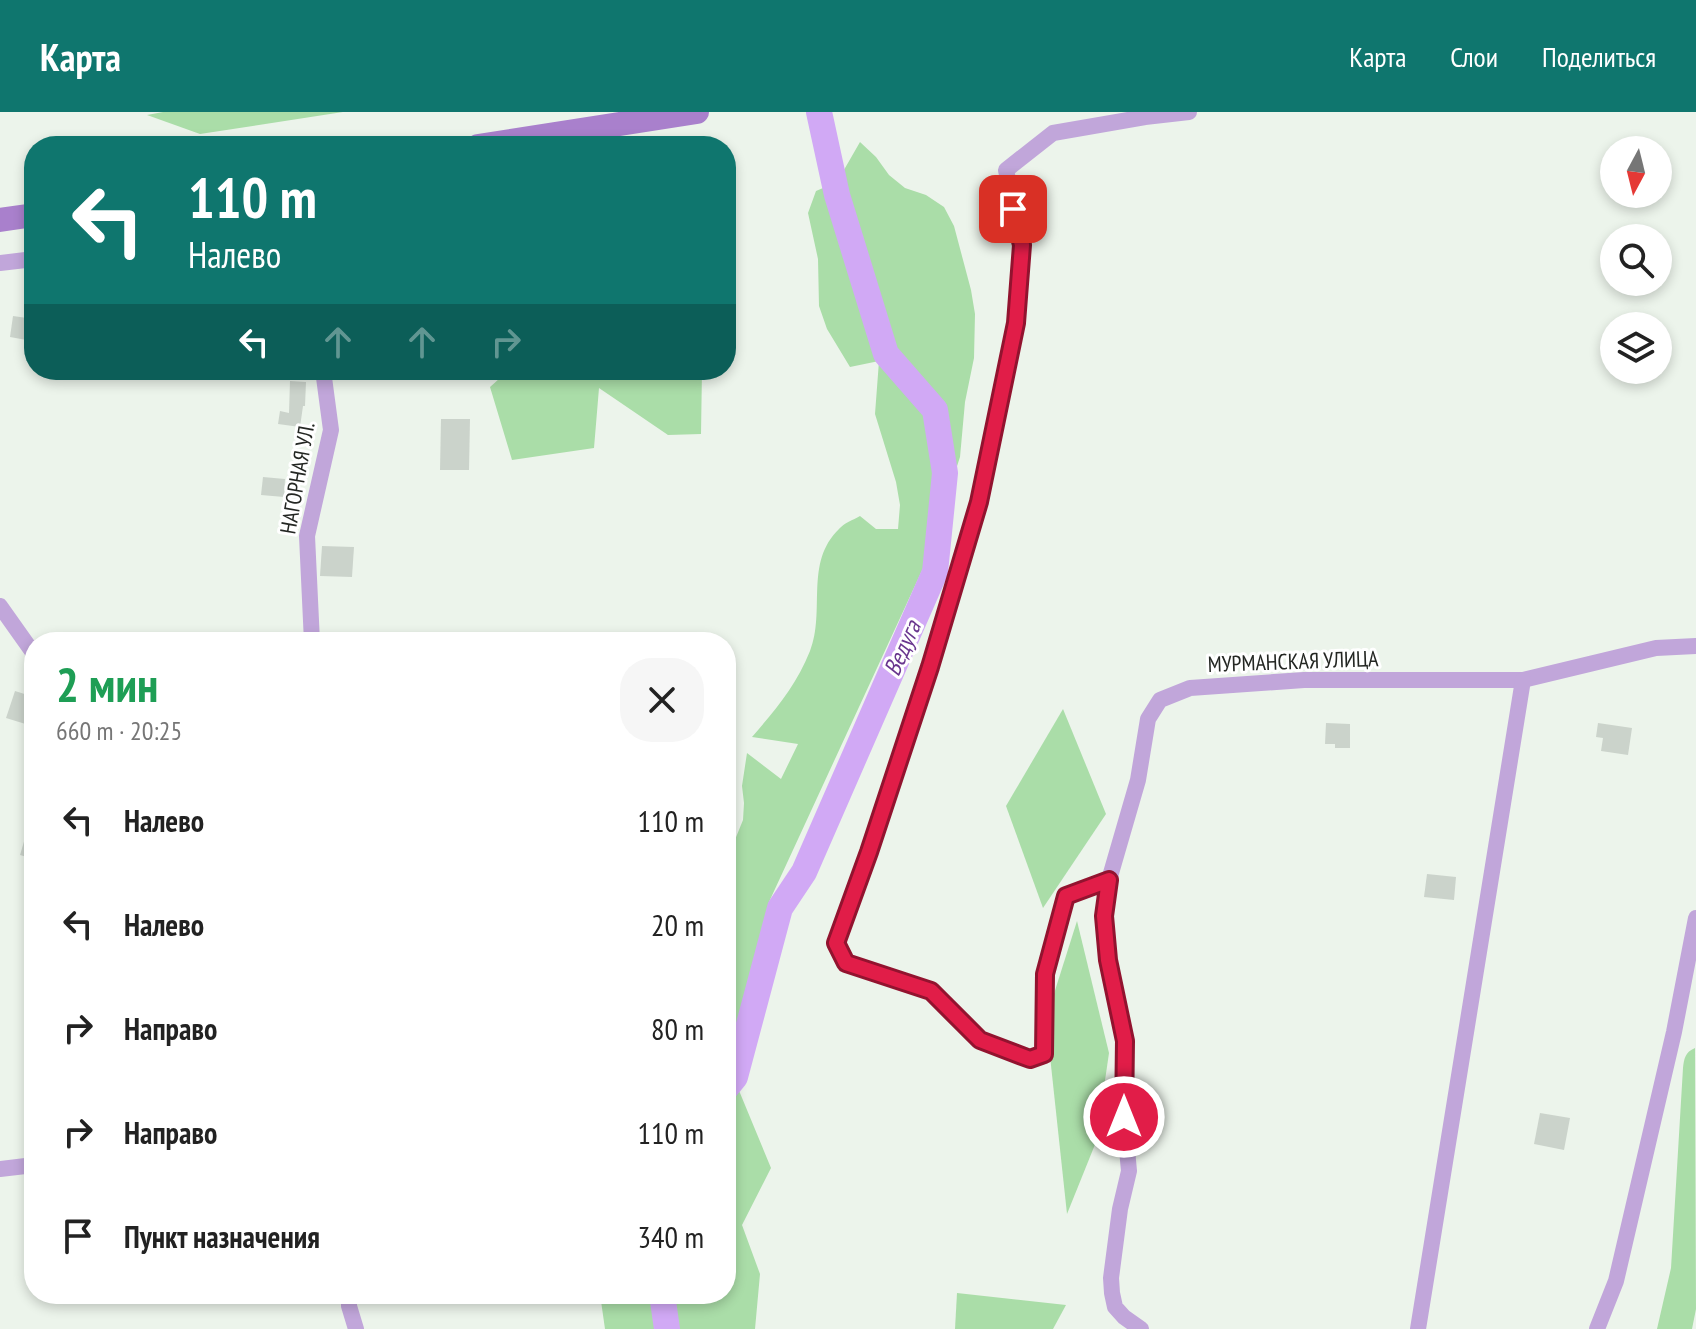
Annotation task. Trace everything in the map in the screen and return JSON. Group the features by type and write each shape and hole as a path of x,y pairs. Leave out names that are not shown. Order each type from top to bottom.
{"main road":[{"path":"543,136 697,112"},
{"path":"0,220 24,216"}],"street":[{"path":"1109,880 1066,896 1045,974 1044,1054 1030,1059 980,1040 931,991 846,963 836,943 930,667 979,502 1016,323 1022,245 1006,170 1053,133 1189,112"},
{"path":"0,263 24,260"},
{"name":"НАГОРНАЯ УЛ.","path":"312,632 307,536 331,430 324,380"},
{"path":"0,606 24,640"},
{"name":"МУРМАНСКАЯ УЛИЦА","path":"1141,1329 1115,1307 1112,1293 1111,1278 1120,1209 1129,1171 1124,1117 1125,1041 1108,960 1104,916 1109,880 1138,780 1148,719 1160,700 1190,688 1290,681 1523,680 1656,648 1696,646"},
{"path":"1418,1329 1523,680"},
{"path":"1597,1329 1616,1281 1674,1032 1696,918"},
{"path":"0,1169 24,1166"},
{"path":"349,1304 356,1329"}],"green space":[{"path":"163,112 343,112 200,134 147,115"},
{"path":"860,142 905,188 926,195 944,207 954,226 971,290 975,314 974,358 965,402 960,457 925,564 769,902 736,1032 736,837 743,820 742,786 747,753 781,779 798,744 752,737 792,686 810,651 816,620 819,572 828,542 841,527 860,516 876,529 898,529 900,505 896,482 875,414 879,361 850,367 827,329 819,306 818,259 808,213 816,191 837,182"},
{"path":"498,380 702,380 701,434 668,435 599,388 594,448 512,460 490,387"},
{"path":"1063,709 1106,814 1043,908 1006,806"},
{"path":"1077,921 1109,1053 1096,1142 1067,1214 1046,1019"},
{"path":"1695,1048 1696,1309 1692,1329 1657,1329 1671,1268 1683,1065 1687,1054"},
{"path":"736,1083 771,1168 742,1225 760,1274 755,1329 605,1329 601,1304 736,1304"},
{"path":"957,1293 1066,1305 1053,1329 955,1329"}],"building":[{"path":"13,316 24,318 24,340 10,337"},
{"path":"290,381 306,382 300,427 278,424 280,411 289,413"},
{"path":"441,419 470,419 469,470 440,470"},
{"path":"263,477 285,479 284,497 261,495"},
{"path":"322,546 354,547 352,577 320,576"},
{"path":"15,691 24,694 24,724 6,718"},
{"path":"1326,723 1350,724 1350,748 1325,744"},
{"path":"1598,723 1632,728 1628,755 1601,751 1603,738 1596,737"},
{"path":"1427,874 1456,877 1454,900 1424,897"},
{"path":"1540,1113 1570,1118 1564,1150 1534,1144"}],"waterway":[{"name":"Ведуга","path":"736,1073 780,908 804,872 935,572 945,473 935,410 886,354 837,195 819,112"},
{"name":"Ведуга","path":"663,1304 667,1329"}],"route":[{"path":"1013,209 1022,245 1016,323 979,502 930,667 836,943 846,963 931,991 980,1040 1030,1059 1044,1054 1045,974 1066,896 1109,880 1104,916 1108,960 1125,1041 1124,1117"}]}
